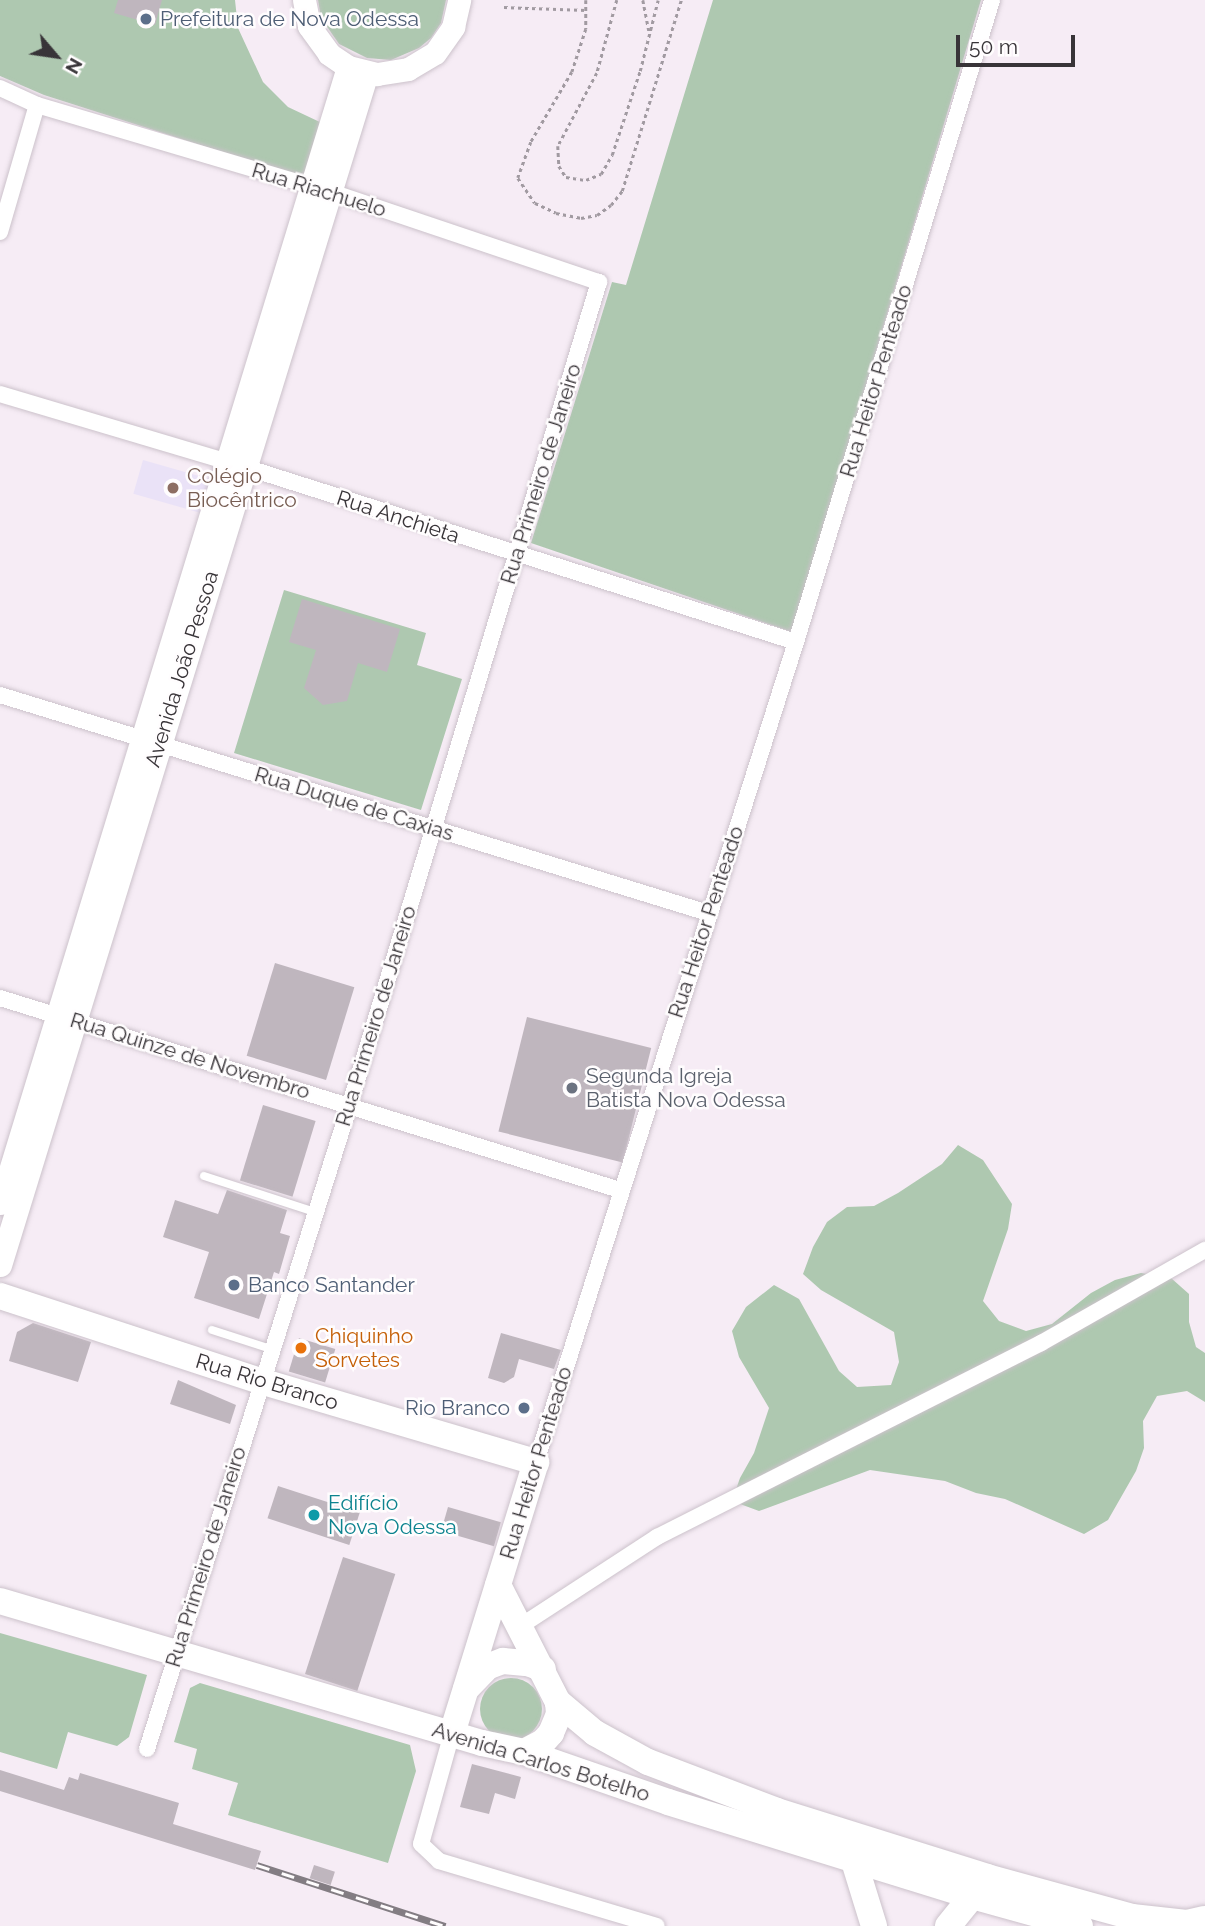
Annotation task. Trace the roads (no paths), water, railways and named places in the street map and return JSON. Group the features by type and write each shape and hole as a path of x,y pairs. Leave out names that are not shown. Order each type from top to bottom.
{"main road":[{"path":"304,0 314,36 329,54 357,70 398,72 427,59 448,36 459,0"},
{"name":"Avenida João Pessoa","path":"0,1265 6,1225 42,1093 357,70"},
{"name":"Avenida João Pessoa","path":"0,1203 23,1158"},
{"name":"Rua Rio Branco","path":"0,1296 260,1381 536,1462"},
{"name":"Rua Heitor Penteado","path":"452,1733 536,1462"},
{"name":"Avenida Carlos Botelho","path":"498,1585 558,1702 595,1733 648,1762 777,1811 936,1863 1132,1917 1187,1923 1205,1919"},
{"name":"Avenida Carlos Botelho","path":"0,1601 482,1743 524,1752 668,1802 972,1896 1080,1926"},
{"path":"482,1743 465,1716 465,1690 487,1667 503,1661 528,1663 543,1670"},
{"path":"524,1752 543,1742 551,1733 559,1714 558,1702"},
{"path":"853,1858 874,1926"},
{"path":"948,1926 972,1896"}],"street":[{"name":"Rua Heitor Penteado","path":"536,1462 620,1190 796,642 992,0"},
{"name":"Rua Riachuelo","path":"0,88 37,106 322,189 599,282"},
{"path":"0,232 37,106"},
{"name":"Rua Primeiro de Janeiro","path":"147,1749 260,1381 349,1104 599,282"},
{"name":"Rua Anchieta","path":"0,394 237,465 796,642"},
{"name":"Rua Duque de Caxias","path":"0,695 708,913"},
{"name":"Rua Quinze de Novembro","path":"0,998 620,1190"},
{"path":"519,1627 657,1537 1041,1343 1205,1250"},
{"name":"Rua Heitor Penteado","path":"452,1733 421,1844 439,1861 473,1874 657,1926"}],"lane":[{"path":"204,1176 315,1212"},
{"path":"212,1330 271,1349"}],"railway":[{"path":"257,1865 445,1926"}],"place":[{"name":"Prefeitura de Nova Odessa","path":"146,19"},
{"name":"Colégio Biocêntrico","path":"173,488"},
{"name":"Segunda Igreja Batista Nova Odessa","path":"572,1088"},
{"name":"Banco Santander","path":"234,1285"},
{"name":"Chiquinho Sorvetes","path":"301,1348"},
{"name":"Rio Branco","path":"524,1408"},
{"name":"Edifício Nova Odessa","path":"314,1515"}]}
